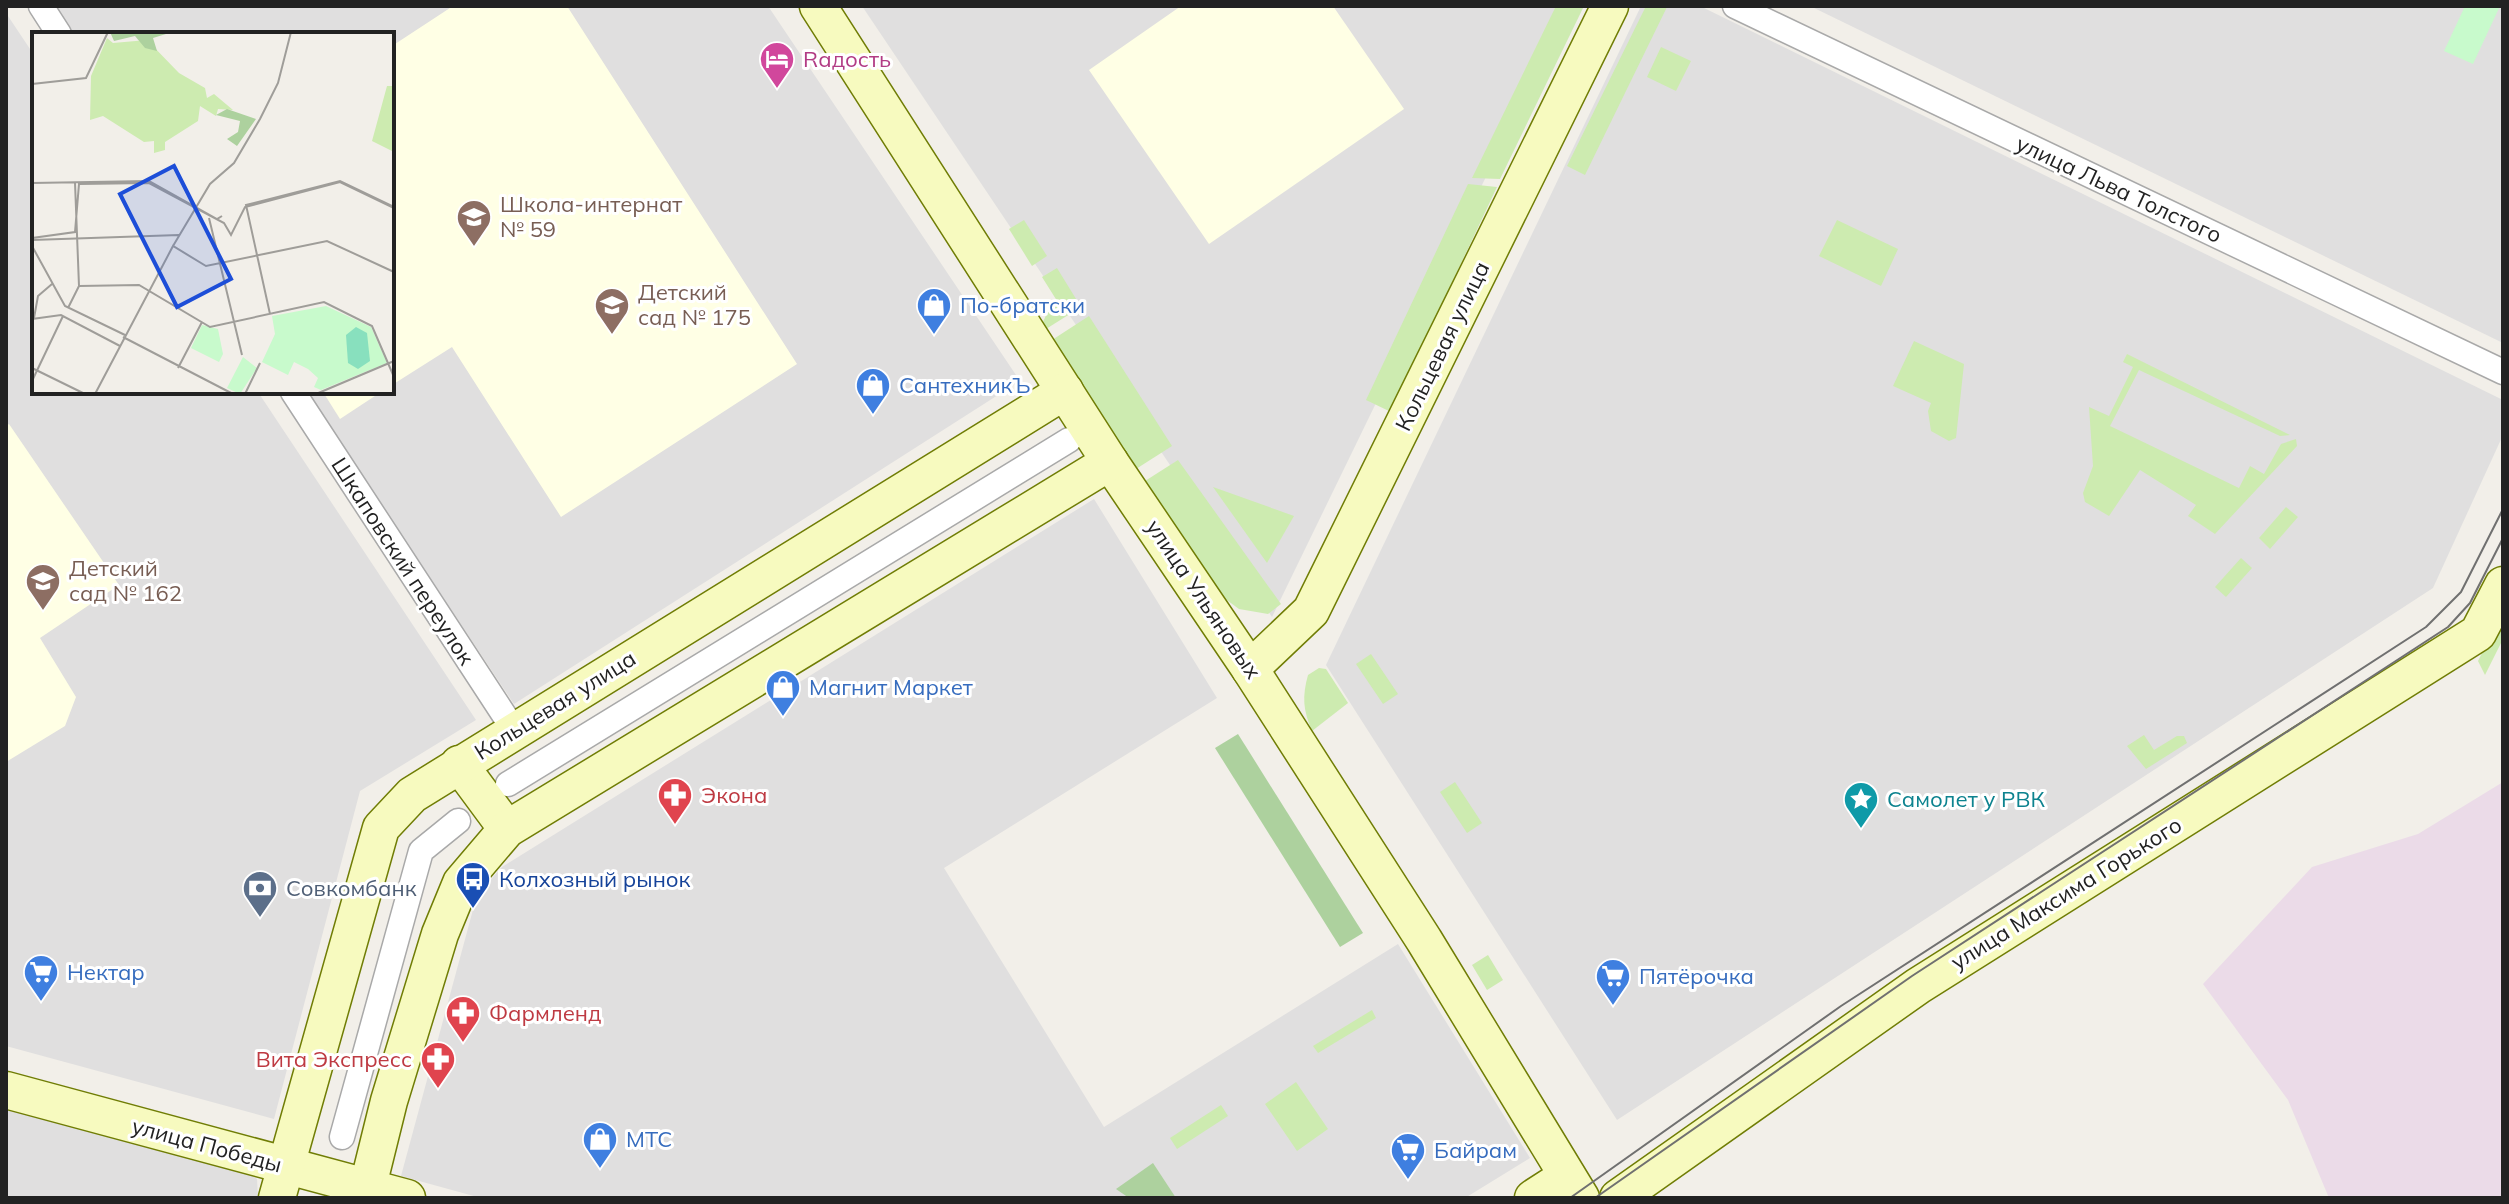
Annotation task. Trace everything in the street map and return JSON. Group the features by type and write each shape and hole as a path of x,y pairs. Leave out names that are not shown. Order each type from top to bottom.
{"street":[{"path":"41,6 58,32"},
{"name":"улица Ульяновых","path":"818,6 1110,462 1250,669 1424,940 1574,1187"},
{"name":"Кольцевая улица","path":"1250,669 1311,611 1610,6"},
{"name":"улица Льва Толстого","path":"1735,6 2503,372"},
{"name":"Кольцевая улица","path":"281,1182 381,828 412,795 1065,391"},
{"name":"Шкаповский переулок","path":"294,394 514,730"},
{"path":"508,784 1069,440"},
{"path":"366,1193 389,1101 440,934 461,883 507,829 1110,462"},
{"name":"улица Максима Горького","path":"1618,1198 1918,986 2478,633 2503,585"},
{"path":"459,764 507,829"},
{"path":"342,1137 421,851 458,821"},
{"name":"улица Победы","path":"6,1090 281,1182 407,1198"},
{"path":"1533,1198 1574,1187"}],"shaded area":[{"path":"49,6 768,6 1020,381 514,704 307,394 394,394 394,32 67,32"},
{"path":"453,6 567,6 797,364 561,517 452,347 394,384 394,45"},
{"path":"862,6 1569,6 1272,617"},
{"path":"1181,6 1333,6 1404,109 1209,244 1089,70"},
{"path":"1641,6 1700,6 2503,400 2503,435 2433,588 1617,1120 1326,665"},
{"path":"1810,6 2503,6 2503,343"},
{"path":"6,13 32,52 32,394 259,394 476,720 360,791 274,1119 6,1046"},
{"path":"324,394 378,394 340,419"},
{"name":"Детский сад № 162","path":"9,424 119,585 40,638 76,697 65,726 6,762 6,426"},
{"path":"1094,499 1217,698 944,868 1104,1127 1398,944 1530,1158 1465,1198 481,1198 401,1176 477,895 502,867"},
{"path":"2503,782 2503,1198 2329,1198 2288,1100 2203,984 2312,867 2418,834"},
{"path":"6,1106 241,1167 257,1179 258,1198 6,1198"}],"green space":[{"path":"1556,6 1584,6 1500,179 1472,178"},
{"path":"1646,6 1667,7 1585,175 1567,166"},
{"path":"2465,6 2500,6 2473,64 2444,51"},
{"path":"1661,47 1691,61 1676,91 1647,77"},
{"path":"1468,184 1497,187 1391,412 1366,400"},
{"path":"1024,220 1047,256 1032,266 1009,229"},
{"path":"1837,220 1898,249 1881,286 1819,256"},
{"path":"1057,268 1081,307 1046,329 1043,322 1047,313 1059,304 1042,277"},
{"path":"1089,316 1172,446 1136,469 1052,340"},
{"path":"1914,341 1964,364 1956,438 1949,441 1931,431 1928,411 1931,403 1893,386"},
{"path":"2127,354 2290,435 2280,436 2139,370 2110,426 2239,488 2250,466 2264,474 2281,444 2296,439 2297,446 2215,534 2188,516 2196,505 2140,470 2109,516 2085,502 2083,493 2093,466 2089,407 2109,416 2133,367 2123,362"},
{"path":"1178,460 1281,604 1268,614 1239,609 1224,598 1145,481"},
{"path":"1213,487 1294,516 1267,563"},
{"path":"2286,507 2298,517 2270,549 2259,538"},
{"path":"2241,558 2252,568 2226,597 2215,587"},
{"path":"2503,611 2503,639 2485,675 2478,661"},
{"path":"1371,654 1398,694 1383,704 1356,664"},
{"path":"1319,668 1326,669 1348,703 1312,731 1305,710 1305,690 1308,675"},
{"path":"1238,734 1363,933 1340,947 1215,748"},
{"path":"2144,735 2154,750 2177,736 2184,736 2187,743 2146,769 2127,746"},
{"path":"1455,782 1482,823 1467,833 1440,792"},
{"path":"1488,955 1503,980 1487,990 1472,965"},
{"path":"1372,1010 1376,1018 1318,1053 1313,1046"},
{"path":"1296,1082 1328,1129 1297,1151 1265,1104"},
{"path":"1221,1105 1228,1116 1177,1149 1170,1138"},
{"path":"1153,1163 1176,1198 1129,1198 1116,1189"}],"tram line":[{"path":"1570,1198 1841,1006 2426,627 2461,592 2503,509"},
{"path":"1595,1198 1912,976 2448,627 2470,603 2503,538"}],"place":[{"name":"Rадость","path":"777,90"},
{"name":"Школа-интернат № 59","path":"474,248"},
{"name":"Детский сад № 175","path":"612,336"},
{"name":"По-братски","path":"934,336"},
{"name":"СантехникЪ","path":"873,416"},
{"name":"Детский сад № 162","path":"43,612"},
{"name":"Магнит Маркет","path":"783,718"},
{"name":"Экона","path":"675,826"},
{"name":"Самолет у РВК","path":"1861,830"},
{"name":"Колхозный рынок","path":"473,910"},
{"name":"Совкомбанк","path":"260,919"},
{"name":"Нектар","path":"41,1003"},
{"name":"Пятёрочка","path":"1613,1007"},
{"name":"Фармленд","path":"463,1044"},
{"name":"Вита Экспресс","path":"438,1090"},
{"name":"МТС","path":"600,1170"},
{"name":"Байрам","path":"1408,1181"}]}
